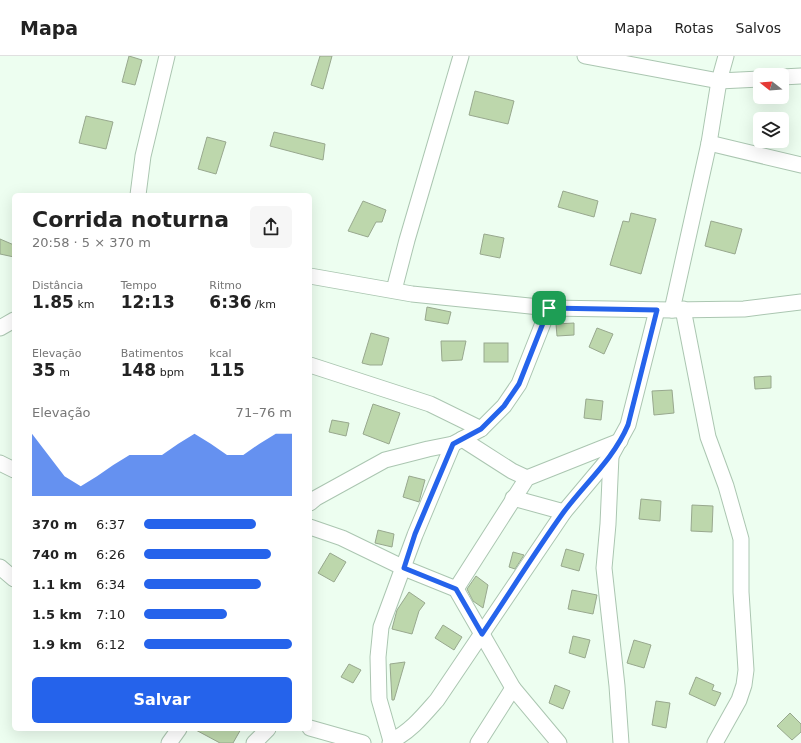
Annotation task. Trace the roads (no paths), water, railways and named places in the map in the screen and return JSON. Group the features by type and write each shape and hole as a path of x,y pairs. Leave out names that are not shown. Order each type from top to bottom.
{"street":[{"path":"138,193 144,156 168,56"},
{"path":"394,290 407,240 461,56"},
{"path":"585,56 719,81 753,79"},
{"path":"457,442 415,534 404,568 381,627 378,657 379,699 390,742 414,726 437,700 564,512 611,456 620,442 628,425 671,310 709,143 719,81 726,56"},
{"path":"789,77 801,76"},
{"path":"709,143 801,165"},
{"path":"312,276 412,294 549,308 671,310 744,309 801,302"},
{"path":"312,501 385,460 457,442 481,429 504,406 519,384 549,308"},
{"path":"671,310 708,437 726,486 741,540 746,670 744,685 739,700 715,743"},
{"path":"0,328 12,321"},
{"path":"312,366 430,404 481,429"},
{"path":"457,442 527,478"},
{"path":"456,589 527,478 620,442"},
{"path":"611,456 608,524 604,568 617,686 621,743"},
{"path":"0,463 12,469"},
{"path":"513,498 564,512"},
{"path":"312,528 342,538 404,568 456,589 513,688 559,743"},
{"path":"0,567 12,577"},
{"path":"478,743 513,688"},
{"path":"312,729 363,743"},
{"path":"170,743 178,731"},
{"path":"254,743 266,731"}]}
